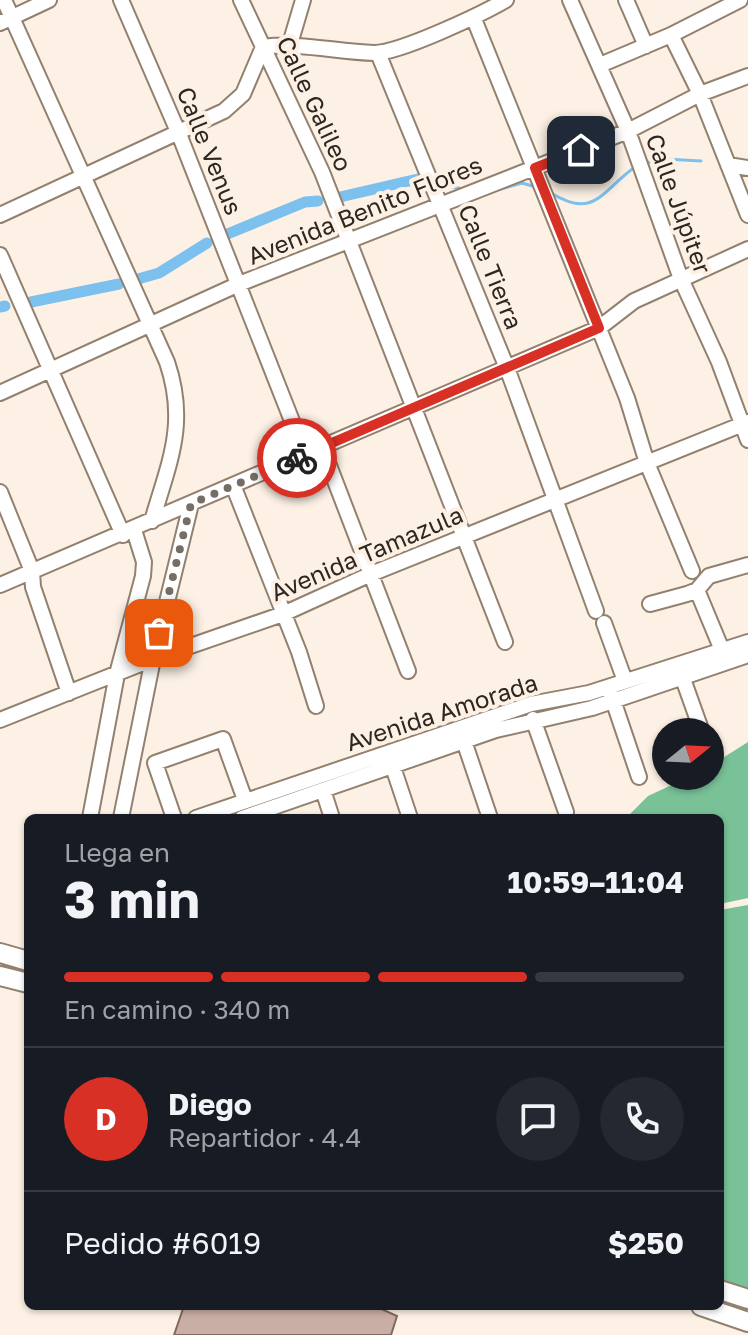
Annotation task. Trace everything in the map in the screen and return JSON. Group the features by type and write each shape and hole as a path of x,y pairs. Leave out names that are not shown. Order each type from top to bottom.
{"main road":[{"path":"0,953 24,960"},
{"path":"0,976 24,982"},
{"path":"724,1291 748,1299"},
{"path":"710,1310 746,1326"}],"street":[{"path":"4,0 6,20 85,177 150,323 178,395 175,439 152,521"},
{"path":"6,20 49,0"},
{"name":"Calle Venus","path":"121,0 179,134 305,454"},
{"name":"Calle Galileo","path":"241,0 322,172 388,334 413,407 505,642"},
{"path":"290,44 303,0"},
{"path":"0,215 224,111 243,94 263,47 290,44 378,53 474,19 506,0"},
{"name":"Calle Júpiter","path":"570,0 628,131 681,279 745,423 748,440"},
{"path":"626,0 646,46"},
{"path":"600,65 671,35 740,0"},
{"path":"474,19 627,398 647,463 692,571"},
{"path":"671,35 700,94 748,215"},
{"name":"Calle Tierra","path":"378,53 507,368 625,681"},
{"name":"Avenida Benito Flores","path":"0,393 239,284 628,131 700,94 748,76"},
{"path":"728,165 748,168"},
{"path":"0,585 599,328 634,301 748,249"},
{"path":"0,255 49,371 144,562 117,674 91,814"},
{"name":"Avenida Tamazula","path":"0,720 153,659 283,614 371,574 745,423"},
{"path":"322,447 408,671"},
{"path":"233,485 316,706"},
{"path":"0,492 32,571 33,587 69,693"},
{"path":"122,814 153,659 191,504"},
{"path":"650,604 697,590 709,576 748,565"},
{"path":"697,590 722,650"},
{"name":"Avenida Amorada","path":"258,814 393,767 436,744 531,704 611,693 625,681 748,642"},
{"name":"Avenida Amorada","path":"207,814 245,800 436,744 464,741 611,693 682,676 748,655"},
{"path":"682,676 697,718"},
{"path":"611,693 639,777"},
{"path":"533,719 566,812"},
{"path":"173,814 155,763 223,739 245,800"},
{"path":"464,741 489,814"},
{"path":"393,767 409,814"},
{"path":"323,790 331,814"}],"green space":[{"path":"748,742 748,898 724,903 724,814 630,814 648,796 661,790 724,790 724,757"},
{"path":"748,905 748,1299 724,1292 724,909"}],"building":[{"path":"183,1310 384,1310 397,1316 391,1335 174,1335"}],"waterway":[{"path":"645,163 665,159 701,161"},
{"path":"551,193 566,201 588,203 635,167"},
{"path":"340,197 422,178"},
{"path":"490,192 522,183 536,187"},
{"path":"439,184 463,189"},
{"path":"225,235 305,202 318,201"},
{"path":"138,279 159,273 207,243"},
{"path":"31,302 119,284"},
{"path":"0,307 5,306"}],"way so far":[{"path":"159,633 191,504 297,458"}],"route":[{"path":"297,458 599,328 535,168 581,150"}]}
